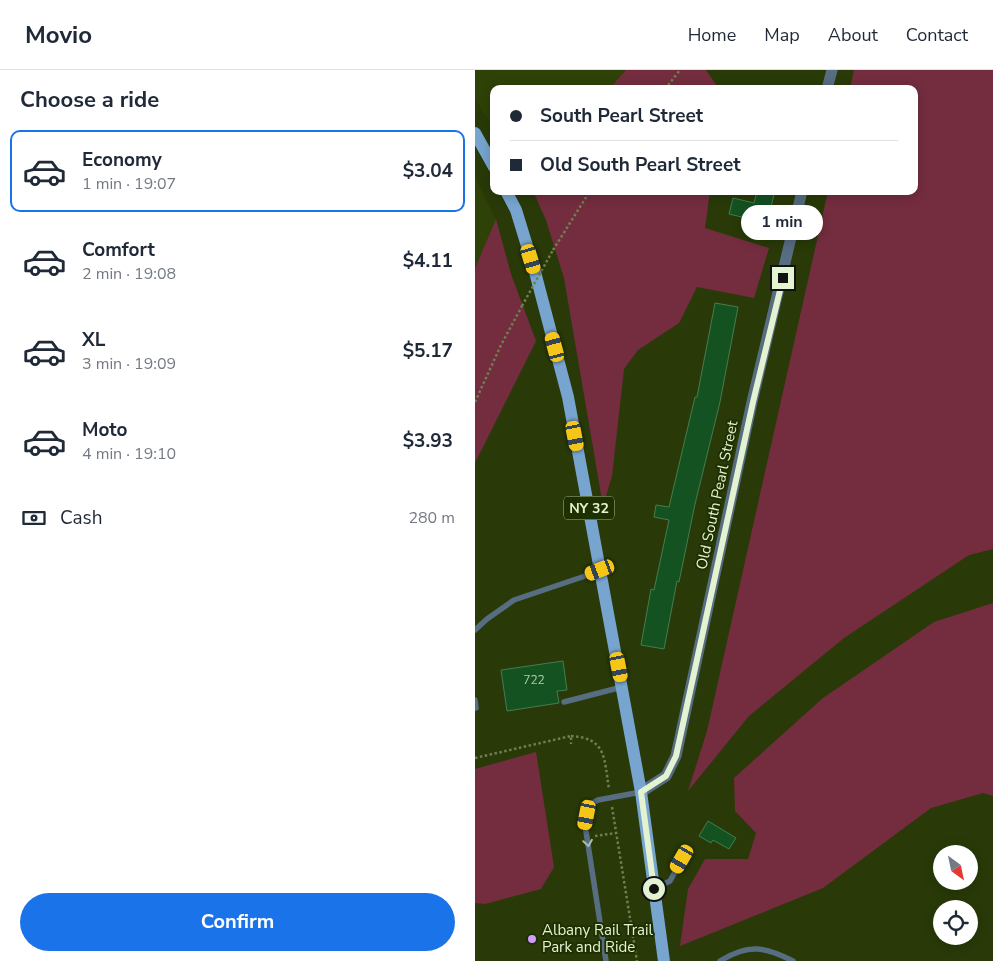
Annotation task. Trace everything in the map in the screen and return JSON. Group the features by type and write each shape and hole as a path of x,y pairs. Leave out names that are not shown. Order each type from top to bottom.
{"main road":[{"path":"476,137 490,160"},
{"name":"NY 32","path":"509,195 516,210 535,272 568,397 641,792 664,961"}],"street":[{"path":"828,85 832,70"},
{"name":"Old South Pearl Street","path":"641,792 666,776 676,756 753,402 802,195"}],"lane":[{"path":"475,630 514,600 600,570"},
{"path":"564,702 622,687"},
{"path":"475,700 476,708"},
{"path":"606,961 585,825 589,805 610,797 641,792"},
{"path":"654,889 669,881 682,859"},
{"path":"720,961 745,950 769,949 793,961"}],"path":[{"path":"668,85 680,70"},
{"path":"475,402 501,344 553,250 588,195"},
{"path":"571,736 571,744"},
{"path":"475,758 571,736 583,737 594,741 601,748 637,961"}],"shaded area":[{"path":"475,70 626,70 613,85 490,85 490,122 475,99"},
{"path":"626,70 706,70 716,85 613,85"},
{"path":"854,70 993,70 993,549 969,555 844,638 749,716 688,791 707,731 827,195 918,195 918,85 851,85"},
{"path":"475,177 496,219 475,268"},
{"path":"535,195 709,195 705,228 769,248 754,298 697,287 679,323 638,350 624,369 612,476 603,506 564,278 546,220"},
{"path":"496,219 511,274 536,341 475,463 475,268"},
{"path":"993,603 993,796 983,793 931,808 823,888 680,946 688,889 705,859 748,859 756,833 735,811 734,778 823,698 934,622"},
{"path":"536,752 554,867 541,889 485,904 475,903 475,769"}],"building":[{"path":"756,195 774,195 767,223 729,214 733,198 754,203"},
{"path":"715,303 738,307 720,402 695,504 679,582 677,581 664,649 641,645 651,589 654,590 669,520 654,517 656,505 669,507 695,397 697,397"},
{"path":"563,661 567,690 557,691 559,703 507,711 501,670"},
{"path":"708,821 736,838 729,849 713,840 711,843 699,836"}],"place":[{"name":"Albany Rail Trail Park and Ride","path":"532,939"}],"route":[{"path":"654,889 641,792 666,776 676,756 753,402 783,278"}]}
